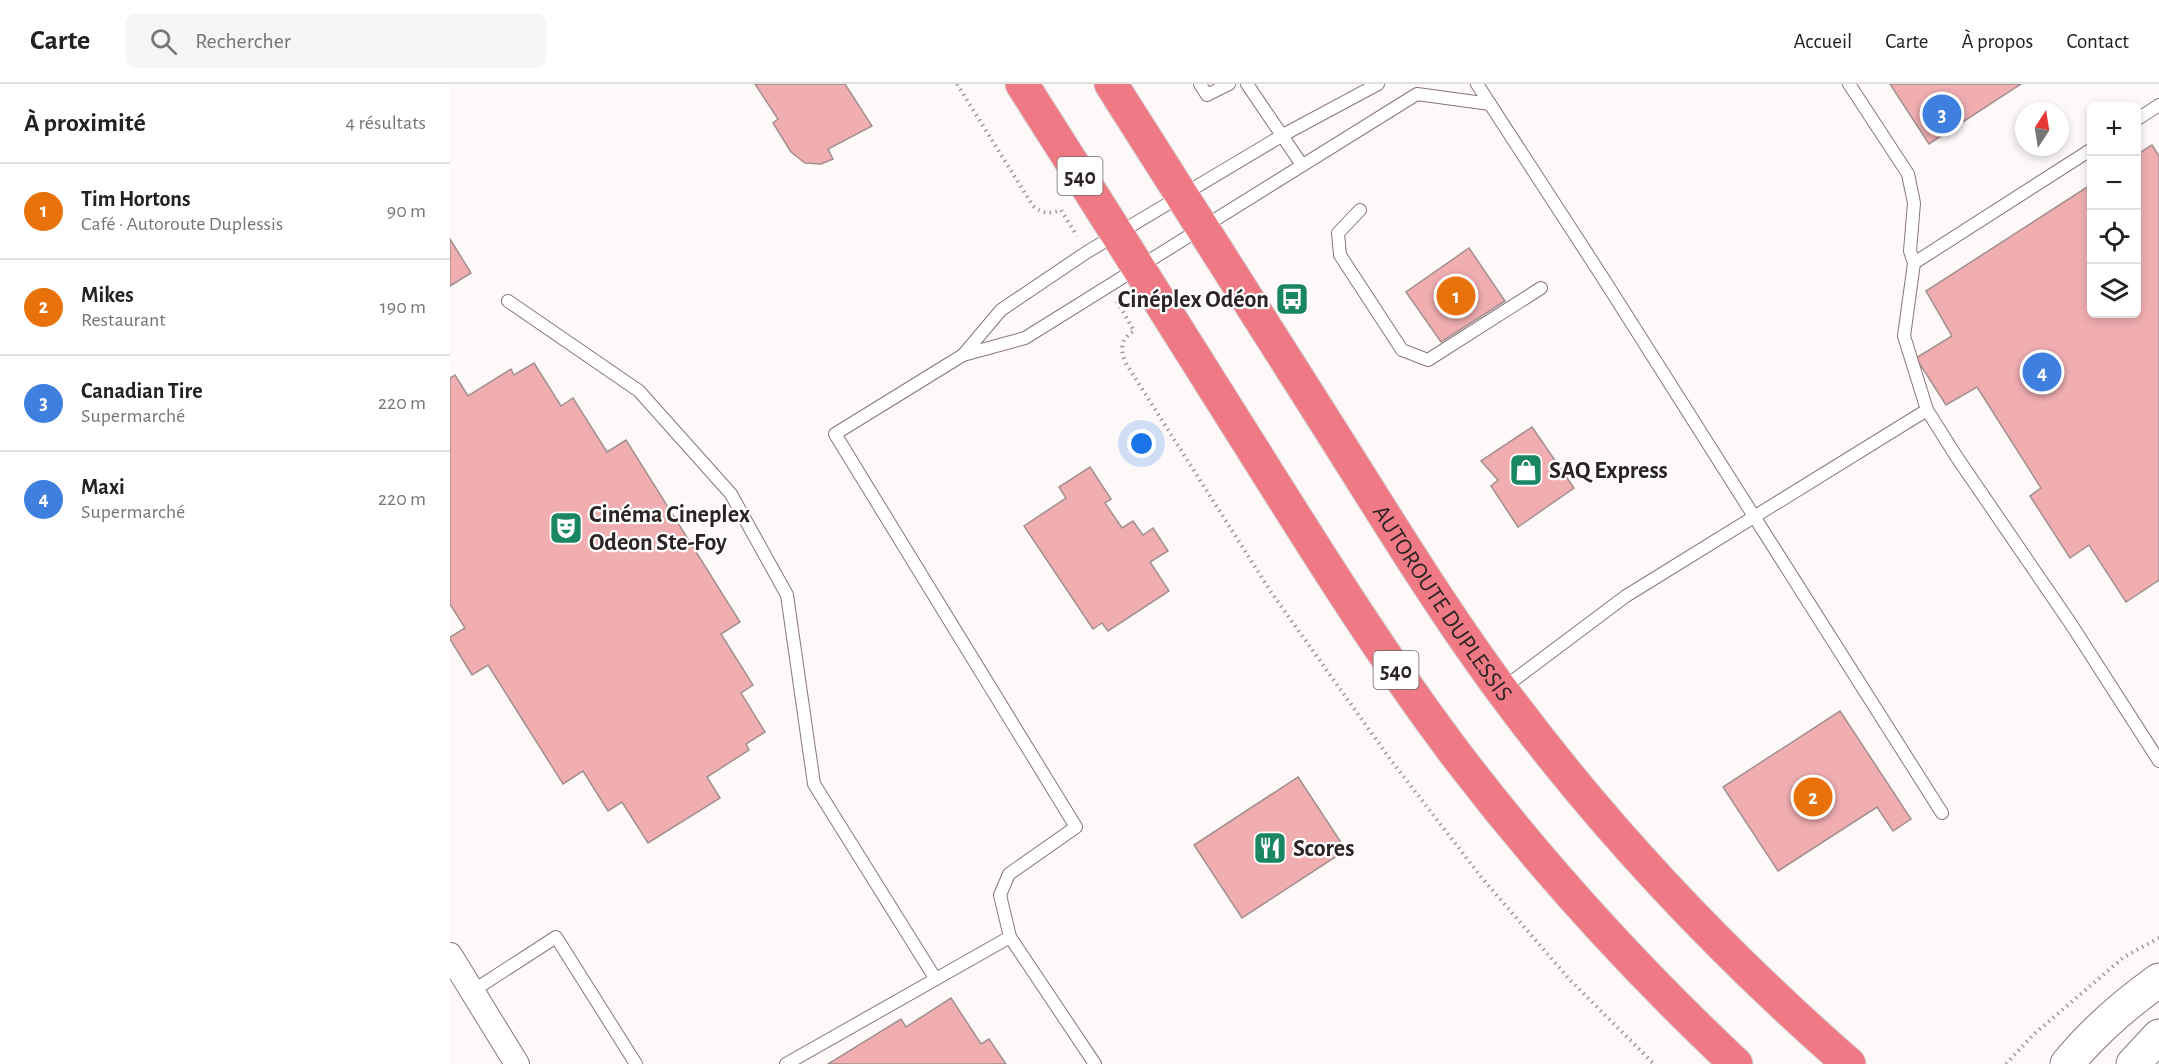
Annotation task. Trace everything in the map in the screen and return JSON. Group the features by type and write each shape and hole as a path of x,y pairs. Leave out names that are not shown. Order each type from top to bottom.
{"highway":[{"name":"540","path":"1022,84 1336,582 1419,704 1507,819 1599,927 1736,1064"},
{"name":"AUTOROUTE DUPLESSIS","path":"1111,84 1415,564 1502,689 1582,791 1671,892 1730,952 1849,1064"}],"street":[{"path":"450,955 517,1064"},
{"path":"2067,1064 2116,1012 2159,980"},
{"path":"2133,1064 2159,1036"}],"lane":[{"path":"1200,84 1207,95 1229,84"},
{"path":"1247,84 1302,165"},
{"path":"963,355 1001,310 1117,234 1283,135 1378,84"},
{"path":"1095,1064 1010,937 1000,895 1010,874 1076,827 835,434 963,355 1025,338 1432,84"},
{"path":"1477,84 1755,516 1942,813"},
{"path":"1849,84 1908,174 1914,203 1910,251 1914,262 1904,336 1927,410 2071,624 2159,761"},
{"path":"1417,94 1490,104"},
{"path":"2141,117 2159,105"},
{"path":"1914,262 2087,152"},
{"path":"1360,210 1338,233 1340,255 1402,350 1428,360 1541,288"},
{"path":"508,301 639,391 731,494 787,595 814,784 935,978"},
{"path":"1502,689 1626,596 1927,410"},
{"path":"471,992 556,937 636,1064"},
{"path":"786,1064 1010,937"}],"path":[{"path":"957,84 1033,206 1048,214 1061,210 1073,229"},
{"path":"1123,310 1134,331 1122,340 1121,347 1125,362 1265,582 1318,660 1482,879 1569,979 1654,1064"},
{"path":"2006,1064 2033,1035 2124,957 2159,938"}],"building":[{"path":"755,84 845,84 872,126 828,149 833,159 821,164 805,163 791,152 773,123 778,119"},
{"path":"1890,84 2021,84 1929,144"},
{"path":"2152,145 2159,156 2159,580 2126,602 2089,545 2070,558 2030,496 2041,488 1977,387 1946,405 1916,358 1952,336 1926,291 2087,187 2087,318 2141,318 2141,152"},
{"path":"450,239 471,273 450,286"},
{"path":"1469,248 1505,301 1441,342 1406,292"},
{"name":"Cinéma Cineplex Odeon Ste-Foy","path":"534,363 561,406 573,398 607,452 626,440 740,622 721,634 753,685 741,693 765,732 746,744 749,750 707,777 720,798 648,843 622,802 608,811 583,771 563,784 488,665 472,675 450,639 465,628 450,604 450,378 455,375 468,396 511,369 514,375"},
{"name":"SAQ Express","path":"1532,427 1574,488 1518,527 1491,486 1498,480 1481,461"},
{"path":"1090,467 1111,499 1105,503 1122,528 1133,521 1143,535 1153,528 1168,551 1150,562 1169,591 1108,631 1102,623 1093,629 1024,526 1066,498 1059,487"},
{"path":"1840,711 1911,819 1893,831 1877,807 1778,871 1723,787"},
{"name":"Scores","path":"1298,777 1346,850 1242,918 1194,845"},
{"path":"951,998 981,1044 989,1039 1006,1064 828,1064 901,1019 906,1027"}],"place":[{"name":"Canadian Tire","path":"1942,114"},
{"name":"Tim Hortons","path":"1456,296"},
{"name":"Cinéplex Odéon","path":"1292,299"},
{"name":"Maxi","path":"2042,372"},
{"name":"SAQ Express","path":"1526,470"},
{"name":"Cinéma Cineplex Odeon Ste-Foy","path":"566,528"},
{"name":"Mikes","path":"1813,797"},
{"name":"Scores","path":"1270,848"}]}
